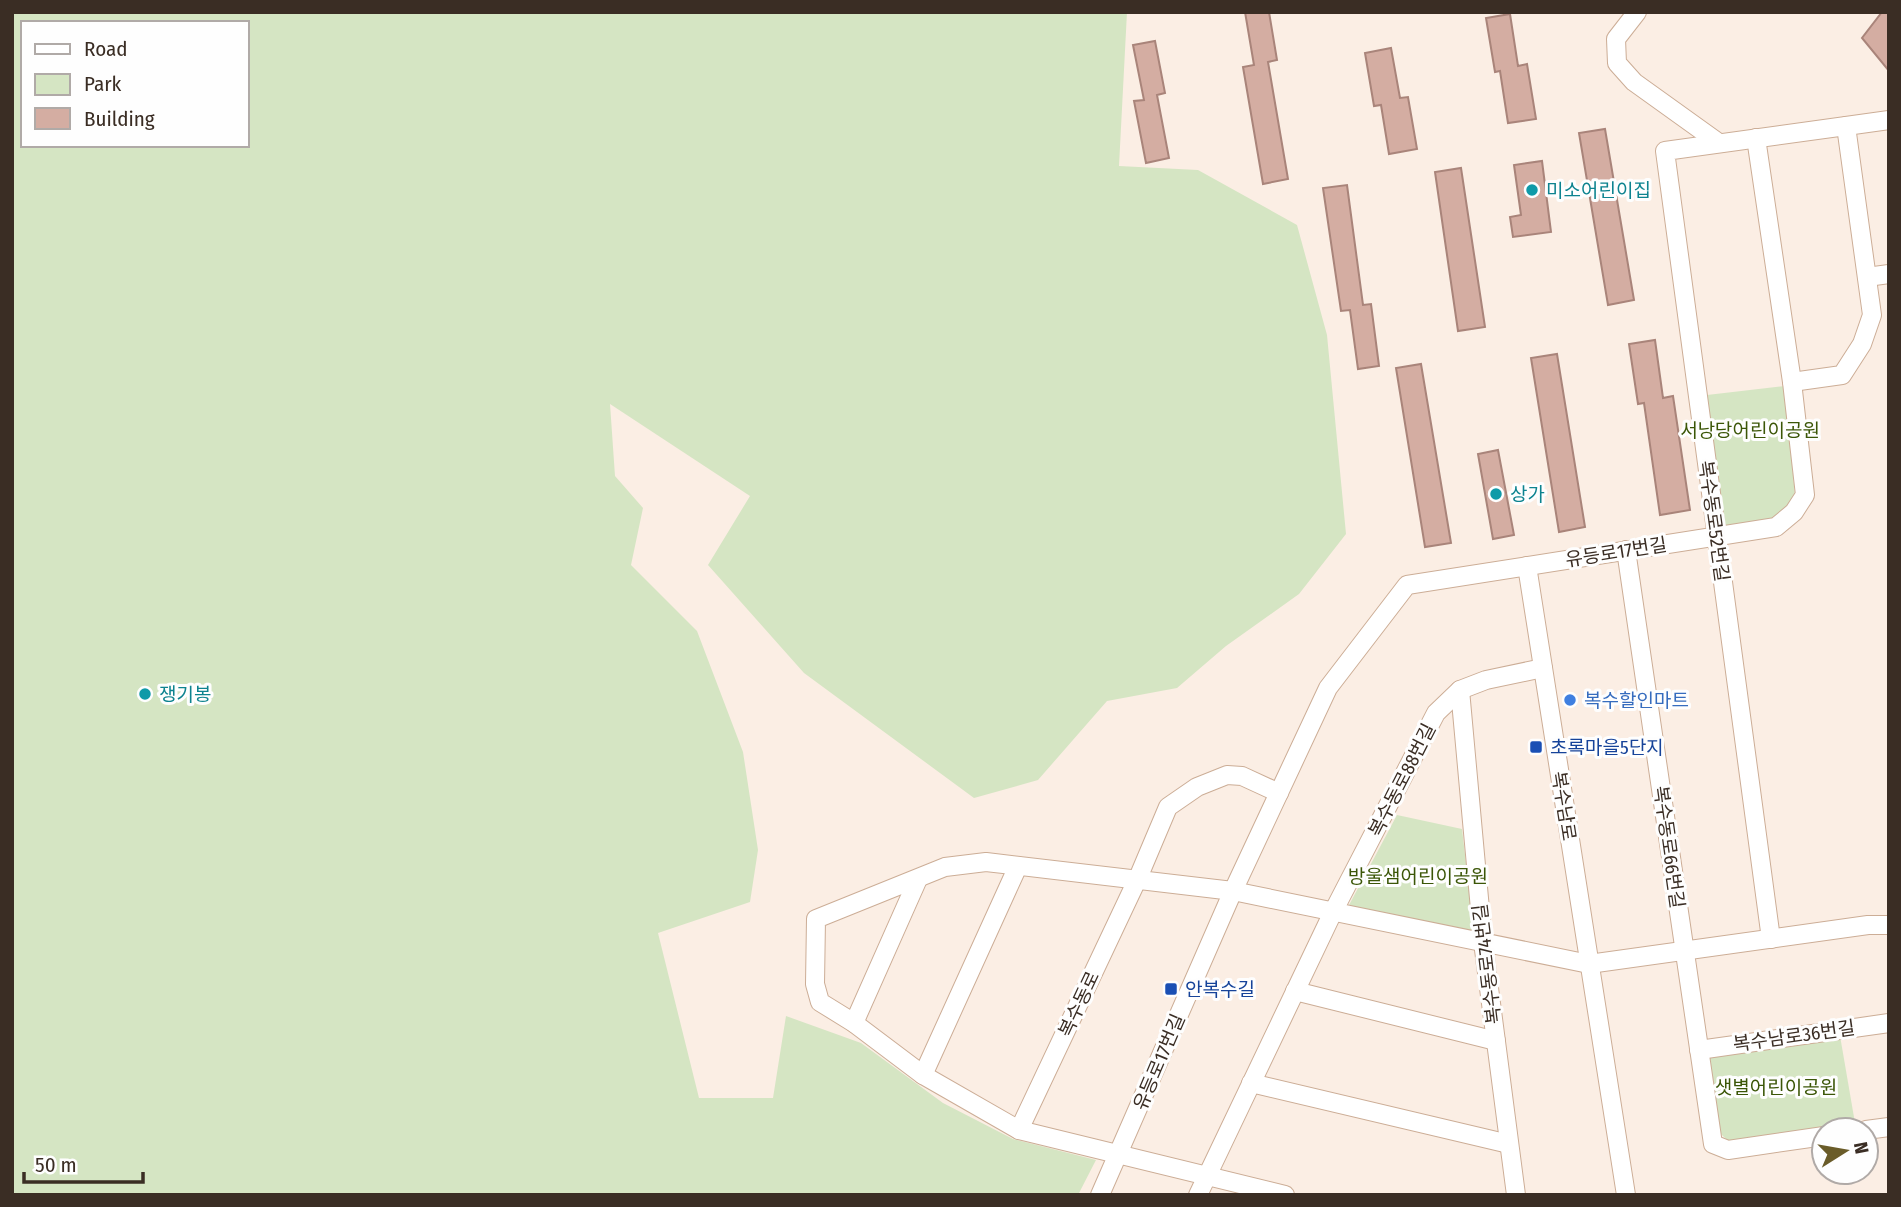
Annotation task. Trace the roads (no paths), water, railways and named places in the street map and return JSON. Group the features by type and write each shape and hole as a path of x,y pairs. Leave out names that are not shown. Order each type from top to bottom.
{"street":[{"path":"1637,12 1616,39 1617,63 1634,82 1719,143"},
{"name":"복수동로52번길","path":"1771,940 1665,150 1889,120"},
{"path":"1792,382 1842,375 1863,344 1872,315 1846,126"},
{"name":"유등로17번길","path":"1100,1195 1233,891 1328,688 1407,585 1776,527 1794,512 1805,495 1792,382 1755,138"},
{"path":"1867,277 1889,274"},
{"name":"복수동로66번길","path":"1626,550 1713,1144 1728,1150 1810,1138"},
{"name":"복수남로","path":"1527,566 1626,1195"},
{"name":"복수동로88번길","path":"1198,1195 1333,912 1436,713 1460,690 1486,680 1543,668"},
{"name":"복수동로74번길","path":"1460,690 1483,942 1516,1195"},
{"name":"복수동로","path":"1019,1130 1138,878 1168,807 1197,787 1227,775 1242,776 1279,793"},
{"path":"1285,1195 1019,1130 923,1075 854,1023 820,1002 815,984 816,919 945,867 986,862 1233,891 1589,964 1868,925 1889,925"},
{"path":"923,1075 1018,866"},
{"path":"854,1023 918,878"},
{"path":"1295,991 1496,1041"},
{"name":"복수남로36번길","path":"1699,1050 1889,1023"},
{"path":"1251,1083 1509,1143"}],"place":[{"name":"미소어린이집","path":"1532,190"},
{"name":"상가","path":"1496,494"},
{"name":"쟁기봉","path":"145,694"},
{"name":"복수할인마트","path":"1570,700"},
{"name":"초록마을5단지","path":"1536,747"},
{"name":"안복수길","path":"1171,989"}],"park label":[{"name":"서낭당어린이공원","path":"1750,430"},
{"name":"방울샘어린이공원","path":"1418,876"},
{"name":"샛별어린이공원","path":"1776,1087"}]}
